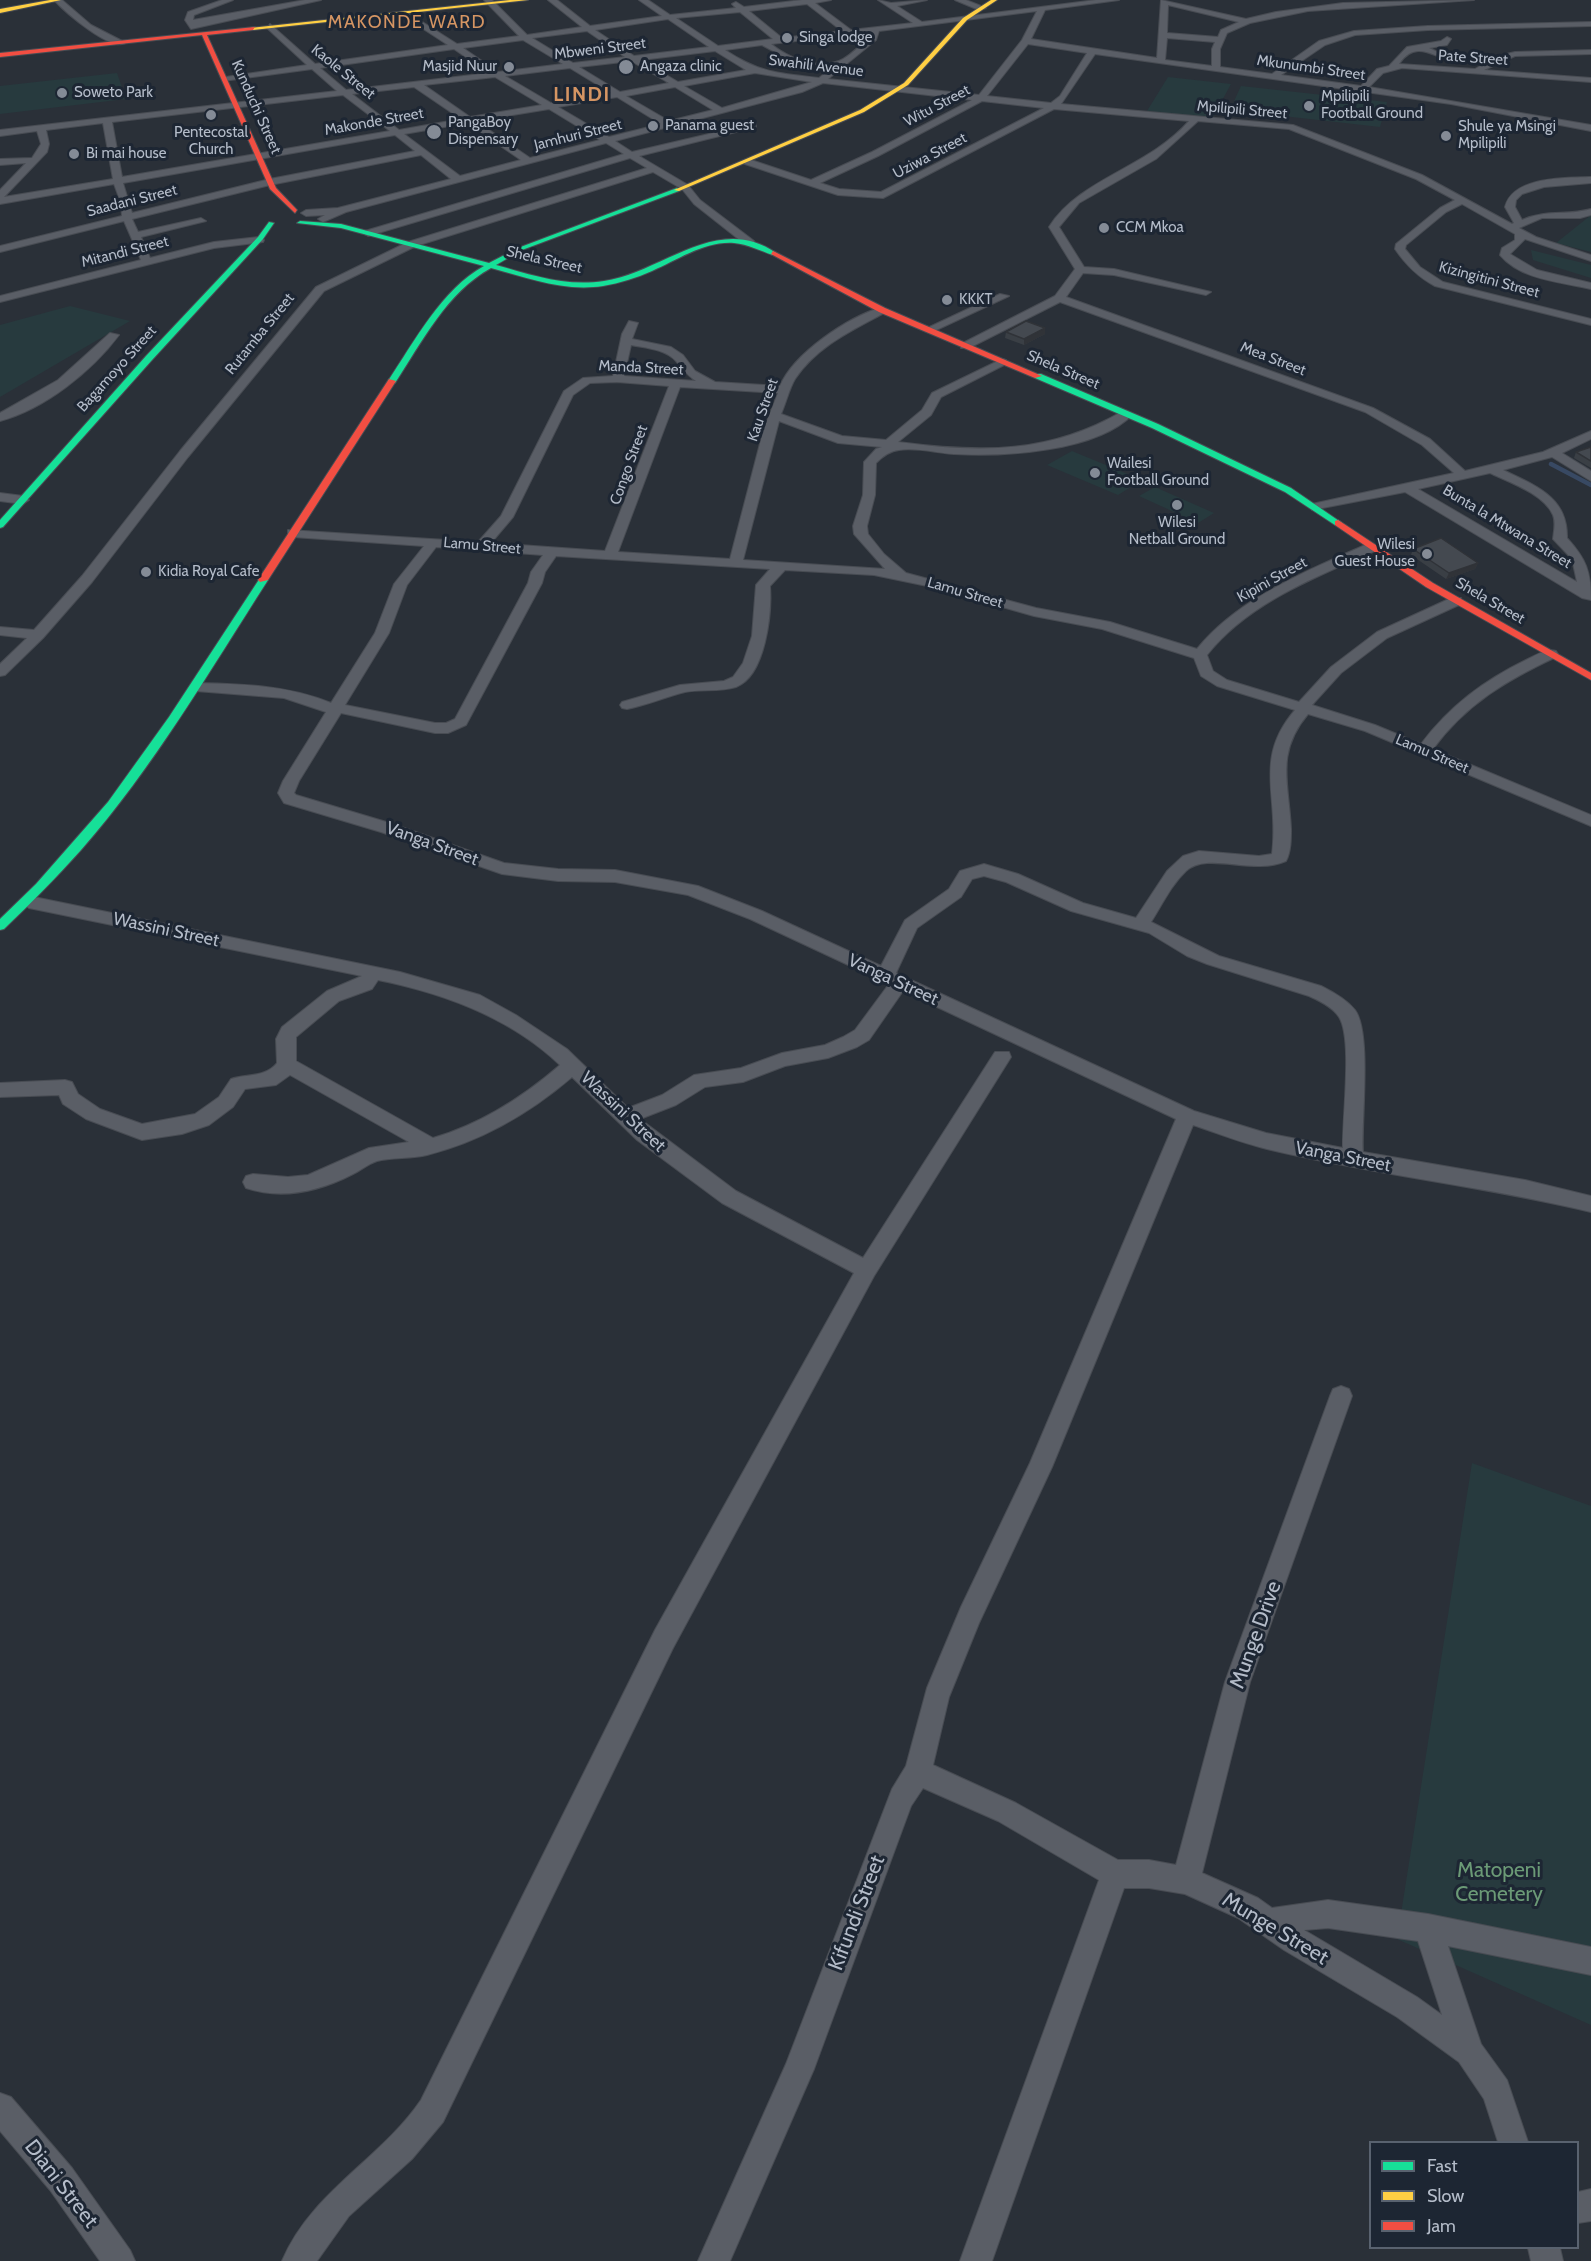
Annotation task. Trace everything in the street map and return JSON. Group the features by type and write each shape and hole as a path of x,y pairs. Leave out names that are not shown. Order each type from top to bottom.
{"main road":[{"path":"0,11 58,0"},
{"path":"392,0 405,13"},
{"path":"0,55 122,43 198,31 270,26 525,0"},
{"path":"0,926 29,902 101,820 196,687 292,533 444,305 457,290 489,265 553,235 748,162 862,111 899,89 966,18 994,0"},
{"name":"Kunduchi Street","path":"198,31 226,79 273,188"},
{"path":"273,188 294,220 341,226"},
{"path":"273,188 294,220 341,226"},
{"name":"Bagamoyo Street","path":"0,525 149,357 260,239 294,220"},
{"name":"Shela Street","path":"341,226 559,284 594,286 634,276 687,249 704,244 732,241 750,243 882,310 1126,414 1224,459 1317,507 1370,548 1456,602 1591,676"}],"street":[{"path":"58,0 88,27 122,43"},
{"path":"229,0 190,14 189,21 198,31 269,8 316,0"},
{"path":"255,0 269,8"},
{"path":"552,0 587,29 675,85 721,111"},
{"name":"Swahili Avenue","path":"643,0 754,71 819,82 899,89"},
{"path":"732,0 779,40"},
{"path":"226,79 457,49 669,17 827,0"},
{"path":"882,0 919,23"},
{"path":"890,5 923,0"},
{"path":"959,0 982,8"},
{"name":"Mbweni Street","path":"0,133 1115,0"},
{"path":"1216,69 1216,49 1224,32 1264,15 1326,6 1470,0"},
{"path":"808,1 848,32"},
{"path":"1161,63 1165,1 1246,22"},
{"path":"490,2 526,38 669,125"},
{"name":"Witu Street","path":"810,184 875,154 981,98 1026,41 1041,10"},
{"path":"405,13 498,75 685,187 697,202 750,243"},
{"path":"1274,76 1322,43 1354,33 1405,29 1591,24"},
{"name":"Kaole Street","path":"270,26 287,45 344,92 459,180"},
{"path":"819,82 873,38 876,29"},
{"path":"1163,35 1220,40"},
{"path":"1362,89 1380,71 1394,67 1403,53 1444,43 1447,39"},
{"name":"Mkunumbi Street","path":"1026,41 1161,63 1274,76 1488,108 1591,128"},
{"path":"763,42 785,58 800,63 822,67 841,63"},
{"path":"1421,47 1447,59 1486,63 1520,54 1591,52"},
{"name":"Uziwa Street","path":"748,162 810,184 847,194 883,195 1053,106 1063,98 1092,52"},
{"path":"1476,72 1486,63"},
{"name":"Pate Street","path":"1394,67 1591,80"},
{"name":"Makonde Street","path":"0,201 754,71"},
{"name":"Jamhuri Street","path":"343,210 792,93 819,82"},
{"path":"416,84 466,121 528,161"},
{"name":"Mpilipili Street","path":"899,89 1053,106 1255,122 1310,133 1419,177 1542,243 1591,258"},
{"path":"1079,270 1074,257 1056,234 1054,227 1061,215 1081,197 1146,162 1195,119"},
{"path":"107,121 119,181 126,203 127,218 146,261"},
{"path":"368,233 630,155 753,125"},
{"path":"0,196 36,160 45,144 41,128"},
{"name":"Saadani Street","path":"0,249 422,152"},
{"path":"0,162 36,160"},
{"name":"Rutamba Street","path":"0,672 38,635 87,579 312,296 344,275 412,244 652,169"},
{"path":"1591,180 1555,182 1520,192 1511,202 1510,208 1520,241 1506,250 1505,255 1515,265 1591,286"},
{"name":"Kizingitini Street","path":"1463,200 1443,210 1401,244 1400,249 1407,260 1421,274 1439,284 1591,322"},
{"path":"294,220 343,210"},
{"path":"294,220 343,210"},
{"path":"1517,228 1542,215 1591,212"},
{"path":"134,236 201,221"},
{"name":"Mitandi Street","path":"0,299 214,245 260,239"},
{"path":"1079,270 1114,272 1206,292"},
{"path":"965,346 1059,298 1079,270"},
{"path":"928,330 1004,296"},
{"name":"Mea Street","path":"1059,298 1370,410 1426,442 1463,475"},
{"name":"Kau Street","path":"736,563 774,415 783,390 795,369 830,338 882,310"},
{"path":"617,379 624,364 627,341 633,323"},
{"path":"0,417 40,399 64,382 84,367 114,335"},
{"path":"627,341 667,349 679,357 691,373 717,387"},
{"path":"900,575 867,543 860,526 868,504 870,462 880,452 891,446 927,412 936,395 1002,362"},
{"name":"Manda Street","path":"482,546 507,517 568,393 587,380 617,379 675,385 783,390"},
{"name":"Congo Street","path":"610,555 626,522 675,385"},
{"path":"774,415 839,439 941,451 1027,449 1072,442 1126,414"},
{"path":"1317,507 1492,469 1550,453 1591,435"},
{"path":"1550,453 1591,477"},
{"path":"1492,469 1529,489 1554,507 1560,522 1560,539 1578,558 1589,596"},
{"name":"Bunta la Mtwana Street","path":"1406,487 1589,596"},
{"path":"0,497 23,500"},
{"name":"Lamu Street","path":"292,533 552,552 782,565 900,575 1034,612 1105,625 1200,655 1206,673 1213,678 1370,728 1591,821"},
{"name":"Vanga Street","path":"433,542 422,560 401,584 382,633 291,781 286,793 290,799 387,828 502,868 541,873 638,879 692,890 756,915 892,981 1187,1116 1266,1141 1353,1159 1525,1188 1591,1204"},
{"name":"Kipini Street","path":"1200,655 1210,639 1269,598 1370,548"},
{"path":"196,687 288,695 334,709 435,728 448,728 461,722 535,583 538,572 552,552"},
{"path":"627,705 689,687 737,682 748,668 755,647 764,606 763,585 782,565"},
{"path":"1141,924 1171,877 1192,858 1199,856 1269,862 1280,856 1282,805 1278,777 1279,748 1288,726 1336,670 1382,635 1456,602"},
{"path":"0,631 38,635"},
{"path":"1424,750 1463,702 1505,675 1551,654"},
{"path":"626,1117 669,1100 701,1080 743,1075 782,1060 828,1051 862,1035 892,981 896,950 911,924 955,893 966,875 974,871 995,872 1077,907 1162,932 1193,952 1213,960 1315,991 1329,998 1348,1014 1353,1064 1350,1129 1353,1159"},
{"name":"Wassini Street","path":"29,902 433,986 474,1000 516,1024 573,1065 671,1157 729,1197 867,1269"},
{"path":"0,1090 65,1086 70,1099 93,1114 142,1132 160,1131 202,1120 226,1102 238,1084 273,1080 287,1065 285,1039 289,1032 333,996 366,984 373,973"},
{"path":"298,2261 323,2223 346,2197 410,2142 432,2111 664,1639 867,1269 1002,1057"},
{"path":"287,1065 393,1122 431,1146"},
{"path":"253,1182 291,1187 337,1173 369,1156 431,1146 506,1116 536,1097 573,1065"},
{"name":"Kifundi Street","path":"714,2261 799,2069 901,1798 918,1772 936,1697 969,1616 1040,1467 1187,1116"},
{"name":"Munge Drive","path":"1186,1880 1229,1708 1341,1396"},
{"path":"918,1772 1008,1812 1116,1874 976,2261"},
{"name":"Munge Street","path":"1116,1874 1149,1874 1186,1880 1248,1908 1407,2007 1469,2052 1496,2091 1513,2141"},
{"path":"1269,1923 1301,1916 1328,1914 1428,1929 1591,1961"},
{"path":"1428,1929 1469,2052"},
{"name":"Diani Street","path":"0,2108 61,2180 119,2261"}],"green space":[{"name":"Soweto Park","path":"117,73 126,99 0,114 0,86"},
{"path":"1168,77 1231,84 1212,119 1147,111"},
{"name":"Mpilipili Football Ground","path":"1241,86 1387,102 1380,127 1230,110"},
{"path":"1591,215 1591,252 1556,243"},
{"path":"1531,250 1591,265 1591,278 1533,260"},
{"path":"70,306 130,321 0,397 0,325"},
{"name":"Wailesi Football Ground","path":"1072,451 1142,480 1118,495 1047,465"},
{"name":"Wilesi Netball Ground","path":"1155,487 1214,513 1198,523 1139,496"},
{"name":"Matopeni Cemetery","path":"1472,1463 1591,1506 1591,2025 1397,1939"}],"building":[{"path":"1026,321 1045,328 1024,339 1006,332"},
{"path":"1591,447 1591,461 1576,452"},
{"path":"1441,538 1478,563 1449,573 1413,549"}],"waterway":[{"path":"1551,464 1591,485"}],"traffic: fast":[{"path":"392,381 442,306 478,272 520,249 677,190"},
{"path":"0,525 149,358 261,238 271,223"},
{"path":"300,223 341,226 569,285 595,285 622,280 699,246 716,242 733,241 752,244 773,253"},
{"path":"1038,376 1155,426 1288,490 1338,523"},
{"path":"0,926 40,887 112,805 174,718 263,580"}],"traffic: slow":[{"path":"0,11 58,0"},
{"path":"253,28 525,0"},
{"path":"677,190 862,111 906,84 965,19 994,0"}],"traffic: jam":[{"path":"0,55 253,28"},
{"path":"204,34 273,189 295,211"},
{"path":"773,253 882,310 1038,376"},
{"path":"263,580 392,381"},
{"path":"1338,523 1398,566 1591,677"}],"place":[{"name":"Singa lodge","path":"787,38"},
{"name":"Masjid Nuur","path":"509,67"},
{"name":"Angaza clinic","path":"626,67"},
{"name":"Soweto Park","path":"62,93"},
{"name":"Mpilipili Football Ground","path":"1309,106"},
{"name":"Pentecostal Church","path":"211,115"},
{"name":"Panama guest","path":"653,126"},
{"name":"PangaBoy Dispensary","path":"434,132"},
{"name":"Shule ya Msingi Mpilipili","path":"1446,136"},
{"name":"Bi mai house","path":"74,154"},
{"name":"CCM Mkoa","path":"1104,228"},
{"name":"KKKT","path":"947,300"},
{"name":"Wailesi Football Ground","path":"1095,473"},
{"name":"Wilesi Netball Ground","path":"1177,505"},
{"name":"Wilesi Guest House","path":"1427,554"},
{"name":"Kidia Royal Cafe","path":"146,572"}],"district":[{"name":"MAKONDE WARD","path":"407,23"},
{"name":"LINDI","path":"582,95"}]}
